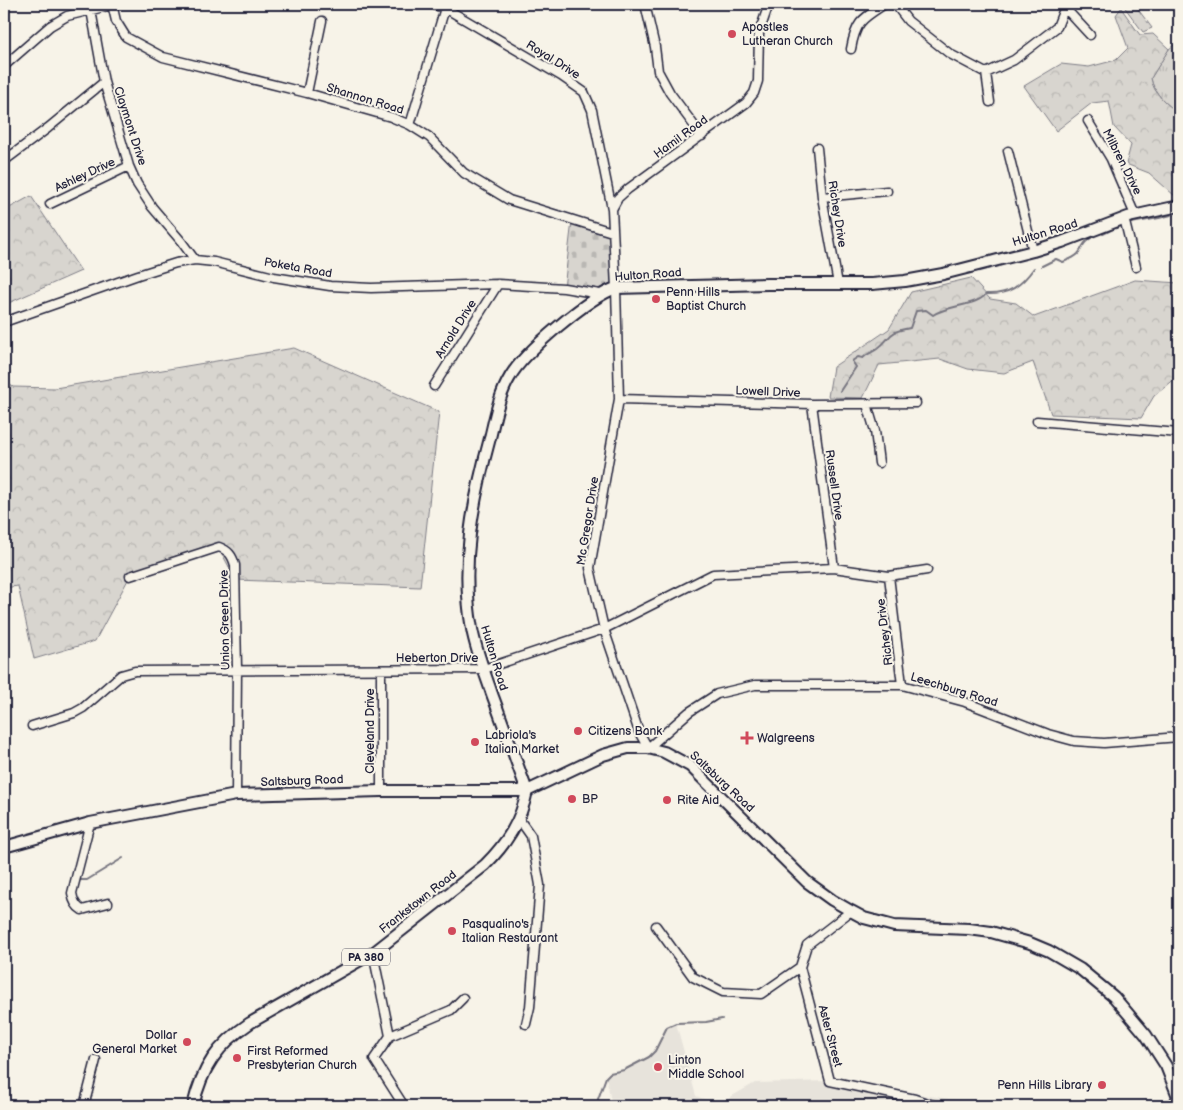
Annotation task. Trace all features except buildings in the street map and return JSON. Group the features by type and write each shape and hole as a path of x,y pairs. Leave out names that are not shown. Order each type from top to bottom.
{"main road":[{"name":"Hulton Road","path":"527,791 472,632 467,590 470,522 474,499 500,401 511,375 524,360 583,306 600,294 616,288 768,284 872,284 905,281 943,274 1033,251 1124,218 1179,206"},
{"name":"Saltsburg Road","path":"4,847 90,823 236,795 381,791 527,791 603,755 628,748 648,748 664,752 690,766 807,882 864,918 894,926 969,929 991,932 1030,944 1061,957 1088,974 1125,1008 1156,1049 1172,1080 1178,1098"},
{"name":"Frankstown Road","path":"193,1106 200,1081 210,1061 233,1035 250,1023 373,953 485,865 501,849 519,820 527,791"}],"street":[{"path":"4,66 50,26 67,16 112,4"},
{"name":"Shannon Road","path":"112,4 116,21 126,37 163,57 391,117 410,125 429,137 464,173 508,200 612,232"},
{"name":"Royal Drive","path":"430,4 445,8 561,76 584,92 592,110 612,210"},
{"path":"645,4 658,71 670,93 702,136"},
{"name":"Hamil Road","path":"612,210 618,198 628,189 746,103 754,93 758,81 759,33 769,4"},
{"path":"851,49 854,35 861,19 885,4"},
{"path":"895,4 908,21 950,54 986,73"},
{"path":"986,73 1014,60 1057,27 1066,6 1090,35"},
{"path":"410,125 445,8"},
{"name":"Claymont Drive","path":"91,10 104,82 137,184 152,207 195,260"},
{"path":"307,94 322,20"},
{"path":"986,73 990,102"},
{"path":"4,161 104,82"},
{"name":"Milbren Drive","path":"1088,120 1116,170 1135,215"},
{"name":"Richey Drive","path":"817,148 822,197 838,284"},
{"path":"1008,151 1033,251"},
{"name":"Ashley Drive","path":"50,204 130,166"},
{"path":"822,197 887,191"},
{"path":"612,210 616,288"},
{"path":"1124,218 1136,267"},
{"name":"Poketa Road","path":"4,322 138,275 176,263 195,260 214,262 274,277 330,286 371,288 498,284 564,288 600,294"},
{"name":"Arnold Drive","path":"434,386 498,284"},
{"name":"Mc Gregor Drive","path":"616,288 619,399 590,568 604,629 638,732 648,748"},
{"name":"Lowell Drive","path":"619,399 812,404 916,403"},
{"name":"Russell Drive","path":"812,404 834,568"},
{"path":"867,404 875,431 879,463"},
{"path":"1037,421 1179,433"},
{"name":"Union Green Drive","path":"130,576 218,547 231,554 235,565 237,669 236,795"},
{"name":"Heberton Drive","path":"32,726 74,713 83,708 121,675 135,671 484,669 604,629 713,574 834,568 889,576 927,570"},
{"name":"Richey Drive","path":"889,576 902,685"},
{"name":"Cleveland Drive","path":"381,670 381,791"},
{"name":"Leechburg Road","path":"648,748 689,712 717,694 755,685 902,685 965,702 1048,734 1074,741 1104,743 1179,737"},
{"path":"519,820 531,836 540,885 530,1007 526,1024"},
{"path":"90,823 72,893 73,900 82,910 108,904"},
{"path":"656,926 694,977 724,992 760,994 800,967 807,945 851,911"},
{"path":"373,953 390,1036"},
{"name":"Aster Street","path":"800,967 830,1081 915,1099 936,1106"},
{"path":"404,1106 374,1059 390,1036 451,1010 463,998"},
{"path":"84,1106 96,1060"},
{"path":"1171,1106 1178,1098"}],"shaded area":[{"name":"Linton Middle School","path":"676,1023 696,1096 721,1106 612,1106 606,1077 613,1072 624,1070 649,1057 655,1051 667,1027"},
{"name":"Linton Middle School","path":"830,1081 995,1106 721,1106 732,1096 755,1083"}],"green space":[{"path":"1134,4 1152,28 1143,32 1123,5"},
{"path":"1121,8 1140,35 1153,34 1169,49 1151,78 1158,94 1179,113 1179,195 1175,196 1149,173 1126,164 1131,145 1114,127 1109,101 1092,103 1056,131 1024,86 1061,64 1089,67 1116,60 1128,48 1116,15"},
{"path":"1179,41 1179,113 1158,94 1151,78 1169,49"},
{"path":"31,196 81,271 4,305 4,211"},
{"path":"572,221 612,232 616,288 600,294 564,288"},
{"path":"971,278 990,299 1016,303 1034,317 1135,280 1179,283 1179,379 1176,378 1154,396 1141,418 1051,414 1033,362 1004,373 968,369 940,359 879,365 863,398 828,397 833,367 889,329 911,292"},
{"path":"294,348 439,412 420,587 236,580 219,548 130,576 95,641 34,659 18,586 4,588 4,380 13,387 55,388"}],"waterway":[{"path":"1131,223 1171,215"},
{"path":"1103,234 1121,225"},
{"path":"1042,266 1056,259 1063,262 1073,258 1091,238"},
{"path":"840,391 856,367 852,361 858,357 863,358 875,350 893,333 910,328 916,311 926,310 933,315 946,309 976,301 986,294 1008,291 1024,280 1034,268"},
{"path":"80,880 87,880 123,858"},
{"path":"599,1106 598,1099 606,1077 610,1073 624,1070 649,1057 655,1051 667,1027 676,1023 706,1022 722,1019"}],"place":[{"name":"Apostles Lutheran Church","path":"732,34"},
{"name":"Penn Hills Baptist Church","path":"656,299"},
{"name":"Citizens Bank","path":"578,731"},
{"name":"Walgreens","path":"747,738"},
{"name":"Labriola's Italian Market","path":"475,742"},
{"name":"BP","path":"572,799"},
{"name":"Rite Aid","path":"667,800"},
{"name":"Pasqualino's Italian Restaurant","path":"452,931"},
{"name":"Dollar General Market","path":"187,1042"},
{"name":"First Reformed Presbyterian Church","path":"237,1058"},
{"name":"Linton Middle School","path":"658,1067"},
{"name":"Penn Hills Library","path":"1102,1085"}]}
